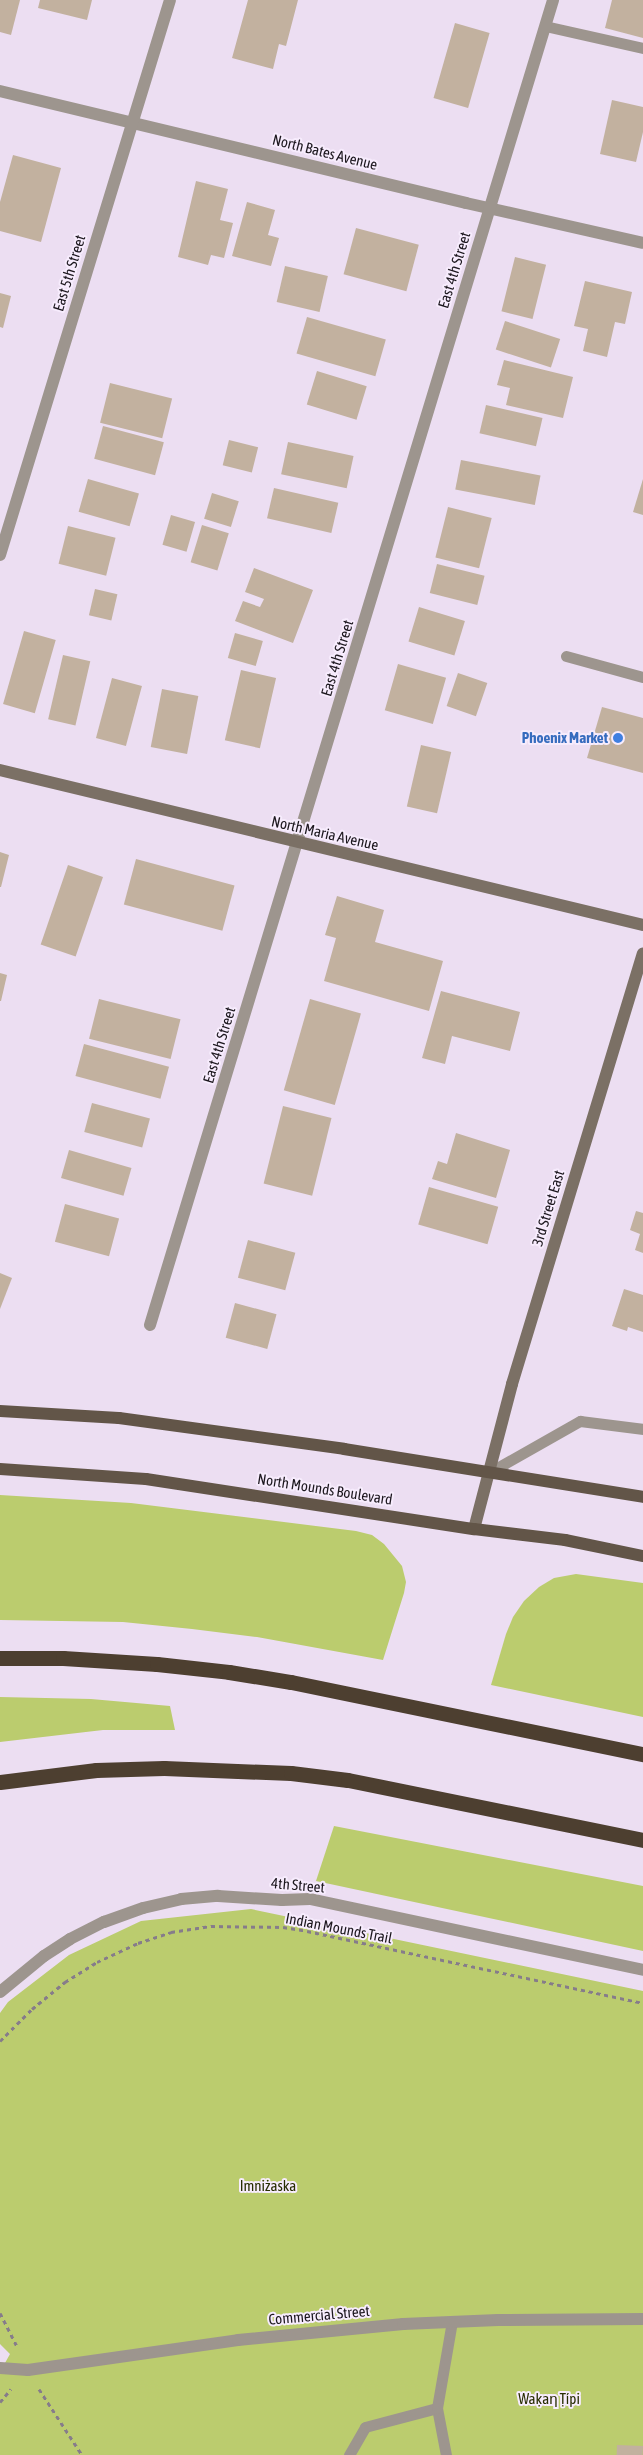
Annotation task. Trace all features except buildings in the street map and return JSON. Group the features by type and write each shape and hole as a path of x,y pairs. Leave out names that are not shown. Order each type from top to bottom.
{"highway":[{"path":"0,1658 91,1660 229,1672 291,1682 643,1754"},
{"path":"0,1782 96,1770 164,1768 291,1773 348,1780 643,1840"}],"main road":[{"path":"0,1411 119,1418 344,1449 643,1498"},
{"name":"North Mounds Boulevard","path":"0,1469 146,1479 474,1529 565,1540 643,1556"}],"street":[{"name":"East 5th Street","path":"0,556 170,0"},
{"name":"East 4th Street","path":"150,1325 553,0"},
{"name":"North Bates Avenue","path":"0,91 643,243"},
{"name":"North Maria Avenue","path":"0,770 643,925"},
{"name":"3rd Street East","path":"474,1529 512,1384 643,954"},
{"name":"4th Street","path":"0,1992 51,1952 104,1922 143,1908 181,1900 218,1896 282,1900 310,1899 643,1970"},
{"name":"Commercial Street","path":"0,2368 28,2370 238,2340 452,2321 643,2319"}],"lane":[{"path":"545,26 643,48"},
{"path":"566,656 643,678"},
{"path":"488,1472 580,1421 643,1429"},
{"path":"446,2455 437,2408 452,2321"},
{"path":"349,2455 365,2427 437,2408"}],"path":[{"name":"Indian Mounds Trail","path":"0,2040 32,2009 65,1982 97,1962 138,1943 171,1932 211,1926 283,1927 307,1931 643,2004"},
{"path":"0,2313 44,2399 82,2455"}],"green space":[{"path":"0,1495 131,1503 356,1531 372,1535 384,1544 402,1566 406,1582 383,1660 257,1637 192,1629 123,1622 0,1620"},
{"path":"576,1574 643,1583 643,1717 491,1685 506,1634 513,1617 524,1601 539,1587 554,1578"},
{"path":"0,1697 91,1699 170,1706 175,1730 103,1730 0,1742"},
{"path":"334,1826 643,1886 643,1951 316,1881"},
{"name":"Imniżaska","path":"251,1909 643,1991 643,2455 0,2455 0,2372 10,2354 0,2344 0,2013 8,2002 69,1955 141,1921"}],"place":[{"name":"Phoenix Market","path":"618,738"}],"park label":[{"name":"Waḳaƞ Ṭípi","path":"549,2399"}]}
